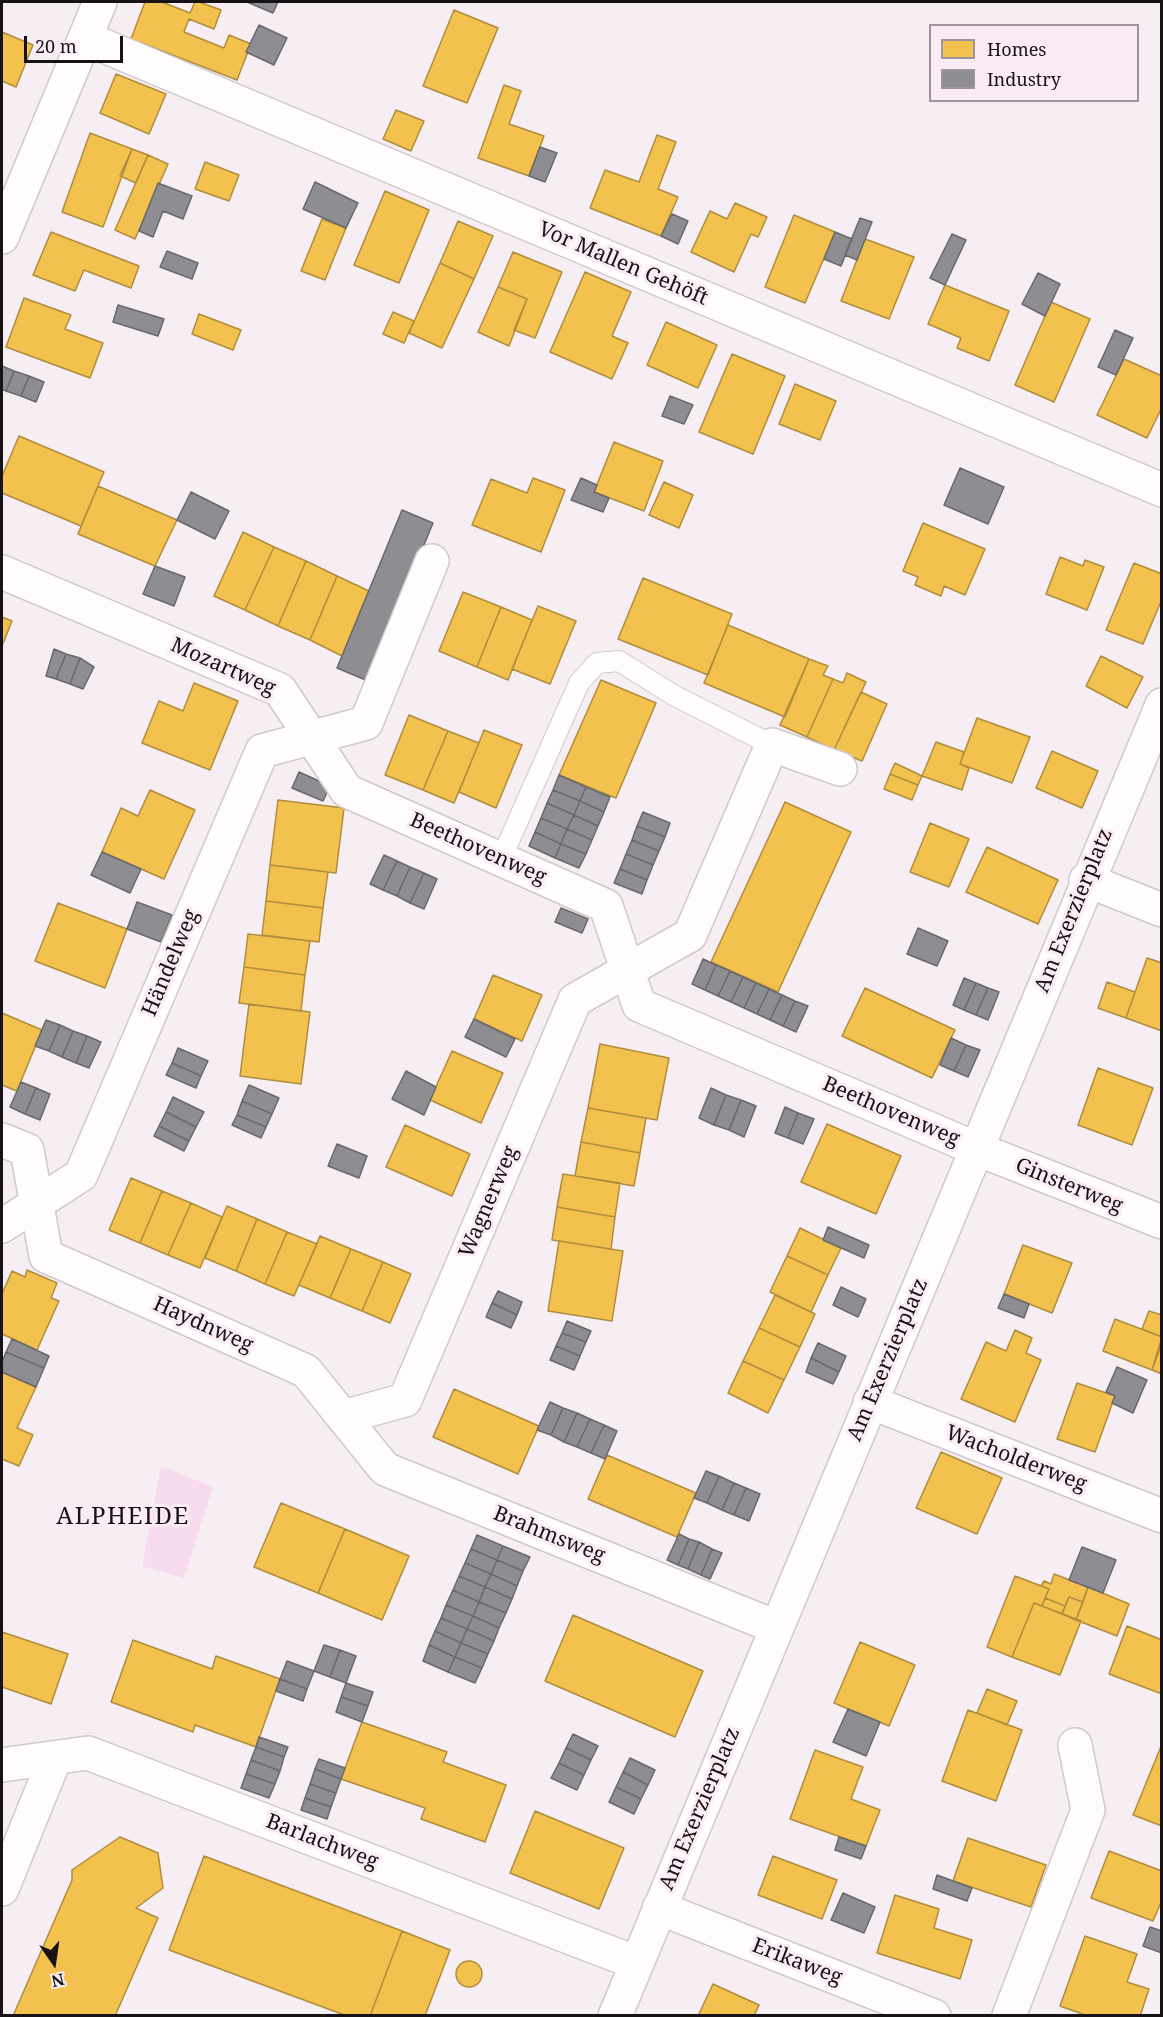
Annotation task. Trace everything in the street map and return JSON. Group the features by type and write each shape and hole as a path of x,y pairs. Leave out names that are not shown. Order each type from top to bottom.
{"street":[{"path":"2,237 100,2"},
{"name":"Vor Mallen Gehöft","path":"85,38 1161,490"},
{"path":"311,738 366,723 432,561"},
{"name":"Mozartweg","path":"2,572 280,690 311,738"},
{"name":"Am Exerzierplatz","path":"615,2016 977,1149 1086,880 1161,705"},
{"name":"Beethovenweg","path":"311,738 347,791 606,906 639,1005 977,1149"},
{"name":"Händelweg","path":"2,1226 81,1175 262,751 311,738"},
{"path":"627,970 690,935 772,745 840,769"},
{"path":"1086,880 1161,910"},
{"name":"Wagnerweg","path":"343,1417 405,1400 575,1000 627,970"},
{"path":"2,1140 27,1150 37,1203"},
{"name":"Ginsterweg","path":"977,1149 1161,1222"},
{"name":"Haydnweg","path":"37,1203 46,1256 306,1371 343,1417"},
{"name":"Wacholderweg","path":"870,1402 1161,1516"},
{"name":"Brahmsweg","path":"343,1417 385,1468 776,1627"},
{"path":"1008,2016 1088,1810 1075,1745"},
{"name":"Barlachweg","path":"2,1765 88,1753 637,1963"},
{"path":"2,1889 55,1758"},
{"name":"Erikaweg","path":"659,1908 934,2016"}],"lane":[{"path":"501,859 579,683 597,663 619,661 675,696 772,745"}],"shaded area":[{"path":"161,1466 213,1487 184,1578 142,1566"}],"building: Homes":[{"path":"145,2 162,2 190,13 195,2 221,10 214,29 189,19 184,32 224,48 229,35 251,44 237,80 131,39"},
{"path":"454,10 498,28 467,103 423,86"},
{"path":"2,32 33,45 16,87 2,81"},
{"path":"116,74 166,94 149,134 100,113"},
{"path":"504,85 521,91 509,124 544,136 529,176 478,158"},
{"path":"396,110 424,121 411,151 383,139"},
{"path":"90,133 132,149 103,227 62,212"},
{"path":"657,135 676,142 658,189 678,197 661,236 590,208 605,170 639,182"},
{"path":"132,149 148,155 136,183 120,176"},
{"path":"148,155 168,164 135,239 115,230"},
{"path":"205,162 239,175 229,201 195,189"},
{"path":"385,191 429,210 399,283 354,265"},
{"path":"735,203 767,217 758,237 751,234 734,272 691,252 710,211 727,219"},
{"path":"794,215 835,232 805,303 765,287"},
{"path":"322,219 346,228 325,280 301,271"},
{"path":"458,221 493,236 474,279 440,263"},
{"path":"51,232 139,266 131,288 84,270 75,291 33,275"},
{"path":"865,239 914,257 889,319 841,301"},
{"path":"513,252 562,272 535,338 514,330 527,299 498,287"},
{"path":"440,263 474,279 442,348 409,333"},
{"path":"585,272 631,292 612,336 628,343 612,379 550,352"},
{"path":"945,285 1009,311 989,361 957,348 961,338 928,324"},
{"path":"498,287 527,299 509,346 478,332"},
{"path":"24,298 71,315 65,329 103,343 90,378 6,347"},
{"path":"1051,302 1090,319 1054,402 1015,385"},
{"path":"393,312 414,321 404,343 383,334"},
{"path":"199,314 241,330 233,350 192,334"},
{"path":"666,322 717,345 698,388 647,365"},
{"path":"732,354 785,376 753,454 699,432"},
{"path":"1124,359 1162,376 1162,407 1147,438 1097,415"},
{"path":"795,384 836,401 820,440 779,424"},
{"path":"19,436 104,472 81,526 2,493 2,476"},
{"path":"614,442 663,461 644,511 594,492"},
{"path":"533,478 565,490 541,552 472,525 491,479 527,493"},
{"path":"664,482 693,495 679,528 649,515"},
{"path":"98,486 177,520 155,566 78,534"},
{"path":"923,523 985,549 965,595 944,586 941,596 915,585 918,577 903,571"},
{"path":"243,532 274,547 245,610 214,596"},
{"path":"274,547 306,561 278,626 245,610"},
{"path":"1060,557 1083,566 1085,560 1104,567 1087,610 1046,594"},
{"path":"306,561 337,576 310,640 278,626"},
{"path":"1134,563 1162,574 1162,599 1143,644 1106,630"},
{"path":"337,576 369,591 342,656 310,640"},
{"path":"643,578 732,614 708,675 618,639"},
{"path":"463,592 501,607 477,667 439,651"},
{"path":"538,606 576,621 550,684 512,669"},
{"path":"501,607 532,620 508,680 477,667"},
{"path":"2,617 12,621 2,646"},
{"path":"728,625 809,659 785,717 704,683"},
{"path":"1101,656 1143,677 1127,708 1086,686"},
{"path":"809,659 828,666 823,675 833,679 807,737 780,725"},
{"path":"847,673 866,682 834,750 807,737 833,679 843,683"},
{"path":"601,680 656,703 616,798 559,775"},
{"path":"194,683 238,701 210,770 142,743 159,701 183,711"},
{"path":"861,692 887,704 862,761 834,750"},
{"path":"409,715 448,731 423,790 385,775"},
{"path":"977,718 1030,737 1012,783 960,764"},
{"path":"484,730 522,745 496,808 459,792"},
{"path":"448,731 479,743 454,803 423,790"},
{"path":"936,742 964,752 960,764 969,768 962,790 922,776"},
{"path":"1052,751 1098,771 1082,808 1036,788"},
{"path":"895,763 922,776 918,785 890,774"},
{"path":"890,774 918,785 912,800 884,789"},
{"path":"150,790 195,810 164,879 102,852 121,808 138,816"},
{"path":"278,800 344,808 336,873 270,865"},
{"path":"785,802 851,832 778,992 711,962"},
{"path":"930,823 969,839 949,887 910,872"},
{"path":"987,847 1058,880 1038,924 966,892"},
{"path":"270,865 328,872 323,908 266,901"},
{"path":"266,901 323,908 319,942 262,935"},
{"path":"58,903 127,929 105,988 35,961"},
{"path":"248,934 310,941 305,975 244,967"},
{"path":"1147,958 1162,963 1162,1031 1126,1018"},
{"path":"244,967 305,975 301,1011 239,1003"},
{"path":"493,975 542,995 522,1041 474,1019"},
{"path":"1107,982 1135,992 1126,1018 1098,1008"},
{"path":"865,988 955,1030 932,1078 842,1036"},
{"path":"249,1004 310,1012 301,1084 240,1076"},
{"path":"2,1013 42,1030 17,1091 2,1085"},
{"path":"600,1044 669,1058 657,1120 588,1108"},
{"path":"452,1051 503,1073 481,1123 430,1100"},
{"path":"1098,1068 1153,1088 1132,1145 1078,1125"},
{"path":"588,1108 646,1118 640,1153 581,1142"},
{"path":"827,1124 901,1156 876,1214 801,1182"},
{"path":"405,1125 470,1154 452,1196 386,1167"},
{"path":"581,1142 640,1153 634,1186 575,1176"},
{"path":"563,1174 620,1183 615,1217 557,1207"},
{"path":"131,1178 162,1191 140,1243 109,1230"},
{"path":"162,1191 191,1203 168,1255 140,1243"},
{"path":"191,1203 222,1217 200,1268 168,1255"},
{"path":"227,1206 257,1219 236,1271 205,1258"},
{"path":"557,1207 615,1217 611,1249 552,1240"},
{"path":"257,1219 287,1232 265,1284 236,1271"},
{"path":"800,1228 841,1248 828,1275 787,1256"},
{"path":"287,1232 317,1244 294,1296 265,1284"},
{"path":"320,1236 351,1249 330,1298 299,1285"},
{"path":"559,1241 623,1251 612,1321 548,1311"},
{"path":"1023,1245 1072,1263 1052,1313 1004,1294"},
{"path":"351,1249 383,1262 362,1311 330,1298"},
{"path":"787,1256 828,1275 811,1312 770,1292"},
{"path":"383,1262 411,1274 390,1323 362,1311"},
{"path":"27,1270 57,1283 51,1298 59,1301 37,1350 2,1334 2,1294 12,1271 25,1277"},
{"path":"775,1295 815,1314 800,1347 759,1328"},
{"path":"1149,1311 1162,1315 1162,1337 1142,1329"},
{"path":"1115,1319 1162,1337 1152,1370 1103,1351"},
{"path":"759,1328 800,1347 784,1380 743,1361"},
{"path":"1015,1330 1032,1338 1026,1353 1041,1360 1015,1422 961,1399 986,1342 1006,1351"},
{"path":"1162,1343 1162,1374 1152,1370"},
{"path":"743,1361 784,1380 768,1413 728,1393"},
{"path":"2,1372 36,1387 17,1428 33,1435 19,1466 2,1459"},
{"path":"1077,1383 1115,1396 1095,1452 1057,1439"},
{"path":"454,1389 539,1426 518,1474 433,1437"},
{"path":"941,1452 1002,1478 977,1534 916,1508"},
{"path":"607,1455 696,1493 677,1537 588,1499"},
{"path":"281,1503 345,1529 318,1593 254,1567"},
{"path":"345,1529 409,1556 382,1620 318,1593"},
{"path":"1054,1574 1088,1587 1083,1602 1069,1597 1065,1606 1045,1598 1049,1589 1041,1586 1044,1581 1051,1584"},
{"path":"1015,1576 1049,1589 1042,1606 1034,1603 1012,1657 987,1647"},
{"path":"1088,1587 1129,1604 1117,1636 1076,1620"},
{"path":"1069,1597 1083,1602 1076,1620 1062,1614"},
{"path":"1045,1598 1065,1606 1062,1614 1042,1606"},
{"path":"1034,1603 1081,1621 1060,1675 1012,1657"},
{"path":"573,1615 703,1671 675,1737 545,1681"},
{"path":"1127,1626 1162,1640 1162,1694 1109,1674"},
{"path":"2,1632 68,1654 51,1704 2,1687"},
{"path":"133,1640 212,1669 216,1656 280,1679 256,1747 195,1725 193,1732 111,1702"},
{"path":"860,1642 915,1665 889,1726 834,1703"},
{"path":"987,1689 1017,1701 1007,1725 977,1713"},
{"path":"968,1710 1022,1730 996,1801 942,1781"},
{"path":"362,1722 447,1752 443,1762 506,1785 485,1842 421,1819 425,1808 341,1779"},
{"path":"1162,1744 1162,1826 1133,1815"},
{"path":"815,1750 863,1767 851,1799 880,1810 866,1846 790,1819"},
{"path":"535,1811 624,1848 599,1909 510,1873"},
{"path":"120,1837 158,1853 163,1888 136,1908 158,1918 115,2016 13,2016 72,1880 72,1870"},
{"path":"968,1838 1046,1865 1031,1907 953,1881"},
{"path":"1109,1851 1162,1871 1162,1900 1153,1921 1091,1898"},
{"path":"204,1856 402,1931 370,2016 347,2016 169,1950"},
{"path":"773,1856 837,1880 822,1919 758,1895"},
{"path":"895,1895 939,1909 934,1928 972,1940 960,1979 877,1953"},
{"path":"402,1931 450,1950 425,2016 370,2016"},
{"path":"1085,1936 1137,1954 1127,1982 1149,1989 1140,2016 1088,2016 1060,2006"},
{"path":"469,1961 478,1965 482,1974 478,1983 469,1987 460,1983 456,1974 460,1965"},
{"path":"713,1984 759,2005 754,2016 698,2016"}],"building: Industry":[{"path":"247,2 278,2 273,13"},
{"path":"259,25 287,38 274,65 246,52"},
{"path":"540,147 557,153 545,182 529,176"},
{"path":"315,182 358,203 346,228 303,209"},
{"path":"158,183 192,196 183,219 163,211 153,237 139,231"},
{"path":"672,214 688,221 678,244 661,236"},
{"path":"860,218 872,222 857,260 845,255"},
{"path":"835,232 852,239 841,266 824,259"},
{"path":"952,234 966,240 945,285 930,278"},
{"path":"167,251 198,263 192,279 160,267"},
{"path":"1038,273 1060,284 1045,316 1022,304"},
{"path":"118,305 164,319 158,336 113,322"},
{"path":"1115,330 1133,338 1116,375 1098,367"},
{"path":"2,366 14,371 6,391 2,389"},
{"path":"14,371 29,376 21,396 6,391"},
{"path":"29,376 44,382 36,402 21,396"},
{"path":"670,396 693,405 684,424 662,416"},
{"path":"960,468 1004,487 988,524 944,505"},
{"path":"581,478 597,485 594,492 609,498 603,512 571,500"},
{"path":"191,492 229,511 215,539 177,520"},
{"path":"402,510 433,523 368,681 337,668"},
{"path":"155,566 185,577 174,606 143,594"},
{"path":"54,649 66,654 56,679 46,676"},
{"path":"66,654 80,658 70,684 56,679"},
{"path":"80,658 94,667 83,689 70,684"},
{"path":"299,772 330,786 323,801 292,788"},
{"path":"559,775 586,787 580,801 553,790"},
{"path":"586,787 610,797 604,812 580,801"},
{"path":"553,790 580,801 574,815 547,803"},
{"path":"580,801 604,812 598,826 574,815"},
{"path":"547,803 574,815 567,829 541,818"},
{"path":"643,812 670,823 665,837 637,826"},
{"path":"574,815 598,826 592,840 567,829"},
{"path":"541,818 567,829 561,844 535,832"},
{"path":"637,826 665,837 659,851 632,840"},
{"path":"567,829 592,840 586,854 561,844"},
{"path":"535,832 561,844 555,858 529,846"},
{"path":"632,840 659,851 653,865 626,854"},
{"path":"561,844 586,854 579,868 555,858"},
{"path":"102,852 141,869 130,893 91,875"},
{"path":"626,854 653,865 647,880 620,869"},
{"path":"384,855 397,861 383,890 370,884"},
{"path":"397,861 410,867 397,896 383,890"},
{"path":"410,867 424,873 410,903 397,896"},
{"path":"620,869 647,880 642,894 614,883"},
{"path":"424,873 437,879 424,909 410,903"},
{"path":"137,902 172,915 161,942 127,929"},
{"path":"561,908 588,919 582,933 555,922"},
{"path":"918,928 948,941 937,966 907,954"},
{"path":"703,959 716,965 705,990 692,984"},
{"path":"716,965 730,971 718,996 705,990"},
{"path":"730,971 743,977 731,1002 718,996"},
{"path":"743,977 756,983 744,1008 731,1002"},
{"path":"964,978 976,983 964,1010 953,1005"},
{"path":"756,983 769,989 757,1014 744,1008"},
{"path":"976,983 988,988 976,1015 964,1010"},
{"path":"988,988 999,992 988,1020 976,1015"},
{"path":"769,989 782,995 770,1020 757,1014"},
{"path":"782,995 795,1001 783,1026 770,1020"},
{"path":"795,1001 808,1006 796,1032 783,1026"},
{"path":"474,1019 515,1039 506,1057 465,1037"},
{"path":"46,1020 60,1025 49,1051 35,1046"},
{"path":"60,1025 73,1031 62,1057 49,1051"},
{"path":"73,1031 87,1036 76,1063 62,1057"},
{"path":"87,1036 101,1042 89,1068 76,1063"},
{"path":"951,1038 966,1045 954,1071 940,1065"},
{"path":"966,1045 980,1050 968,1077 954,1071"},
{"path":"178,1048 208,1061 201,1076 172,1063"},
{"path":"172,1063 201,1076 196,1088 166,1075"},
{"path":"406,1071 436,1087 424,1115 392,1099"},
{"path":"21,1082 36,1088 25,1114 10,1107"},
{"path":"249,1085 279,1098 272,1114 242,1101"},
{"path":"36,1088 50,1094 40,1120 25,1114"},
{"path":"711,1088 726,1095 714,1125 699,1118"},
{"path":"726,1095 741,1100 729,1130 714,1125"},
{"path":"173,1097 204,1112 196,1127 166,1112"},
{"path":"741,1100 756,1106 744,1137 729,1130"},
{"path":"242,1101 272,1114 266,1127 237,1115"},
{"path":"785,1107 798,1113 788,1138 775,1133"},
{"path":"166,1112 196,1127 189,1141 159,1126"},
{"path":"798,1113 814,1119 803,1144 788,1138"},
{"path":"237,1115 266,1127 261,1138 232,1125"},
{"path":"159,1126 189,1141 184,1151 154,1136"},
{"path":"337,1144 367,1156 359,1178 328,1166"},
{"path":"828,1227 869,1245 864,1258 823,1240"},
{"path":"841,1287 866,1299 858,1317 833,1305"},
{"path":"498,1291 522,1302 517,1315 492,1303"},
{"path":"1004,1294 1029,1304 1024,1318 998,1308"},
{"path":"492,1303 517,1315 511,1328 486,1317"},
{"path":"567,1321 591,1331 586,1342 562,1333"},
{"path":"562,1333 586,1342 580,1356 556,1346"},
{"path":"12,1339 49,1356 44,1368 6,1352"},
{"path":"818,1343 846,1356 839,1372 811,1358"},
{"path":"556,1346 580,1356 574,1370 550,1360"},
{"path":"6,1352 44,1368 36,1387 2,1372 2,1362"},
{"path":"811,1358 839,1372 833,1384 806,1372"},
{"path":"1117,1367 1147,1380 1133,1413 1112,1403 1115,1396 1106,1392"},
{"path":"550,1402 563,1408 551,1435 537,1430"},
{"path":"563,1408 577,1413 564,1442 551,1435"},
{"path":"577,1413 590,1419 577,1447 564,1442"},
{"path":"590,1419 604,1425 591,1453 577,1447"},
{"path":"604,1425 617,1431 605,1459 591,1453"},
{"path":"706,1471 719,1476 707,1503 694,1498"},
{"path":"719,1476 734,1483 722,1510 707,1503"},
{"path":"734,1483 746,1488 734,1515 722,1510"},
{"path":"746,1488 760,1494 749,1521 734,1515"},
{"path":"679,1534 689,1539 678,1565 667,1560"},
{"path":"477,1535 503,1546 497,1560 471,1549"},
{"path":"689,1539 699,1542 688,1569 678,1565"},
{"path":"699,1542 712,1549 701,1575 688,1569"},
{"path":"503,1546 530,1557 523,1571 497,1560"},
{"path":"1082,1547 1116,1560 1103,1593 1069,1580"},
{"path":"471,1549 497,1560 491,1574 465,1563"},
{"path":"712,1549 722,1553 710,1579 701,1575"},
{"path":"497,1560 523,1571 517,1586 491,1574"},
{"path":"465,1563 491,1574 485,1587 459,1576"},
{"path":"491,1574 517,1586 512,1599 485,1587"},
{"path":"459,1576 485,1587 479,1602 453,1590"},
{"path":"485,1587 512,1599 506,1613 479,1602"},
{"path":"453,1590 479,1602 473,1616 446,1605"},
{"path":"479,1602 506,1613 499,1628 473,1616"},
{"path":"446,1605 473,1616 467,1629 441,1618"},
{"path":"473,1616 499,1628 494,1641 467,1629"},
{"path":"441,1618 467,1629 461,1643 435,1631"},
{"path":"467,1629 494,1641 488,1654 461,1643"},
{"path":"435,1631 461,1643 455,1657 429,1645"},
{"path":"461,1643 488,1654 482,1668 455,1657"},
{"path":"324,1645 340,1650 330,1677 314,1671"},
{"path":"429,1645 455,1657 448,1672 423,1661"},
{"path":"340,1650 356,1656 346,1683 330,1677"},
{"path":"455,1657 482,1668 475,1683 448,1672"},
{"path":"287,1661 314,1671 307,1689 280,1679"},
{"path":"280,1679 307,1689 303,1701 276,1691"},
{"path":"346,1683 373,1692 368,1706 341,1697"},
{"path":"341,1697 368,1706 362,1722 336,1712"},
{"path":"848,1709 880,1722 866,1756 833,1742"},
{"path":"573,1734 598,1746 591,1760 566,1748"},
{"path":"259,1737 288,1747 284,1757 256,1747"},
{"path":"256,1747 284,1757 280,1771 251,1760"},
{"path":"566,1748 591,1760 584,1775 559,1763"},
{"path":"630,1758 655,1770 648,1785 623,1772"},
{"path":"319,1759 345,1768 341,1779 315,1769"},
{"path":"251,1760 280,1771 275,1784 246,1774"},
{"path":"559,1763 584,1775 577,1790 551,1778"},
{"path":"315,1769 341,1779 336,1793 310,1784"},
{"path":"623,1772 648,1785 641,1799 616,1787"},
{"path":"246,1774 275,1784 269,1798 241,1788"},
{"path":"310,1784 336,1793 331,1807 305,1798"},
{"path":"616,1787 641,1799 634,1814 609,1802"},
{"path":"305,1798 331,1807 327,1819 301,1810"},
{"path":"839,1837 866,1846 861,1859 835,1850"},
{"path":"937,1875 972,1888 967,1901 933,1889"},
{"path":"843,1893 875,1907 864,1933 831,1920"},
{"path":"1150,1927 1162,1931 1162,1953 1143,1946"}],"district":[{"name":"ALPHEIDE","path":"123,1517"}]}
